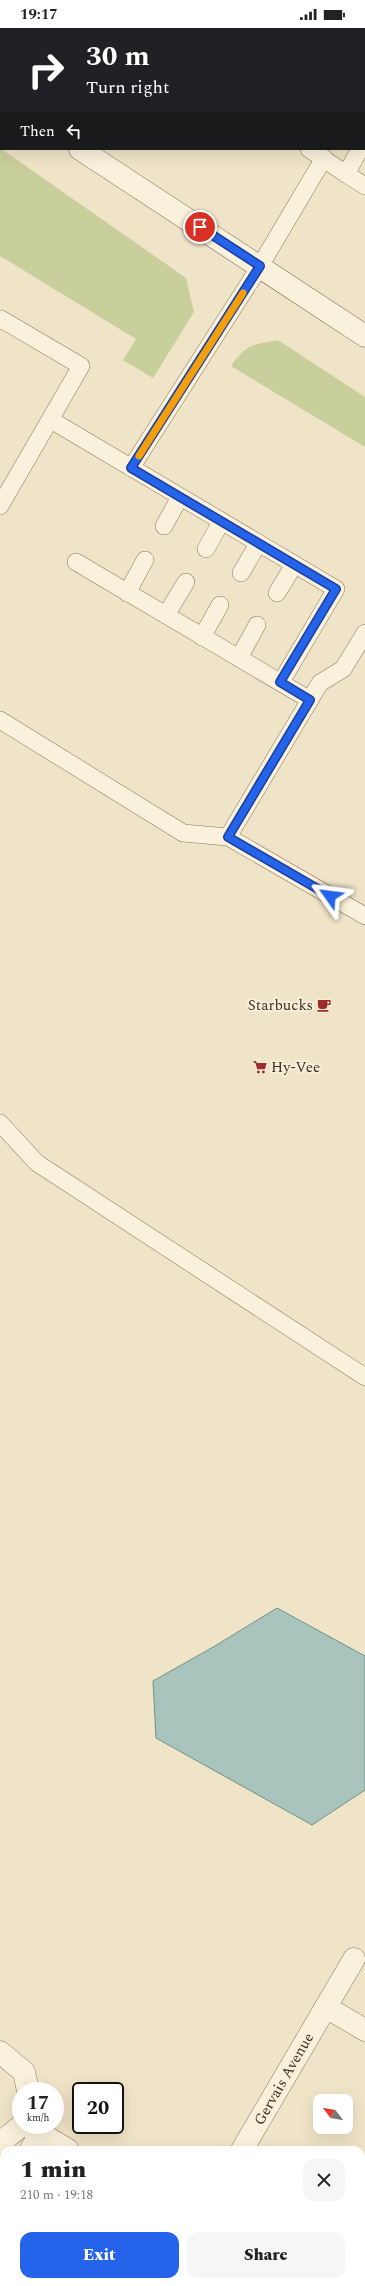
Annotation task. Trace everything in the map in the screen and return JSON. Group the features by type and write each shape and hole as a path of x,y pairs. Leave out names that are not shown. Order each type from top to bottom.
{"street":[{"path":"82,150 365,336"},
{"name":"Gervais Avenue","path":"244,2146 354,1959"},
{"path":"326,2007 365,2030"},
{"path":"0,2052 24,2072 26,2082"},
{"path":"0,2143 26,2134"},
{"path":"31,2134 59,2146"}],"lane":[{"path":"311,150 365,186"},
{"path":"346,174 359,150"},
{"path":"131,468 260,266 324,158"},
{"path":"0,320 81,366 0,506"},
{"path":"51,420 336,589 280,682"},
{"path":"164,526 180,497"},
{"path":"206,549 221,522"},
{"path":"241,573 258,544"},
{"path":"128,593 145,560"},
{"path":"76,562 310,700"},
{"path":"277,593 294,565"},
{"path":"166,615 186,582"},
{"path":"202,637 220,605"},
{"path":"238,658 257,626"},
{"path":"228,837 320,683 343,669 365,633"},
{"path":"0,720 183,833 228,837 365,916"},
{"path":"0,1123 36,1163 365,1377"}],"green space":[{"path":"0,150 3,150 186,278 194,312 153,378 123,360 136,339 0,256"},
{"path":"278,340 365,397 365,447 231,366 242,353 251,346"}],"water":[{"path":"277,1608 365,1656 365,1790 312,1825 156,1738 153,1681 215,1646"}],"slow traffic":[{"path":"139,456 243,293"}],"place":[{"name":"Starbucks","path":"324,1005"},
{"name":"Hy-Vee","path":"260,1067"}],"route":[{"path":"200,227 260,266 131,468 336,589 280,682 310,700 228,837 330,896"}]}
